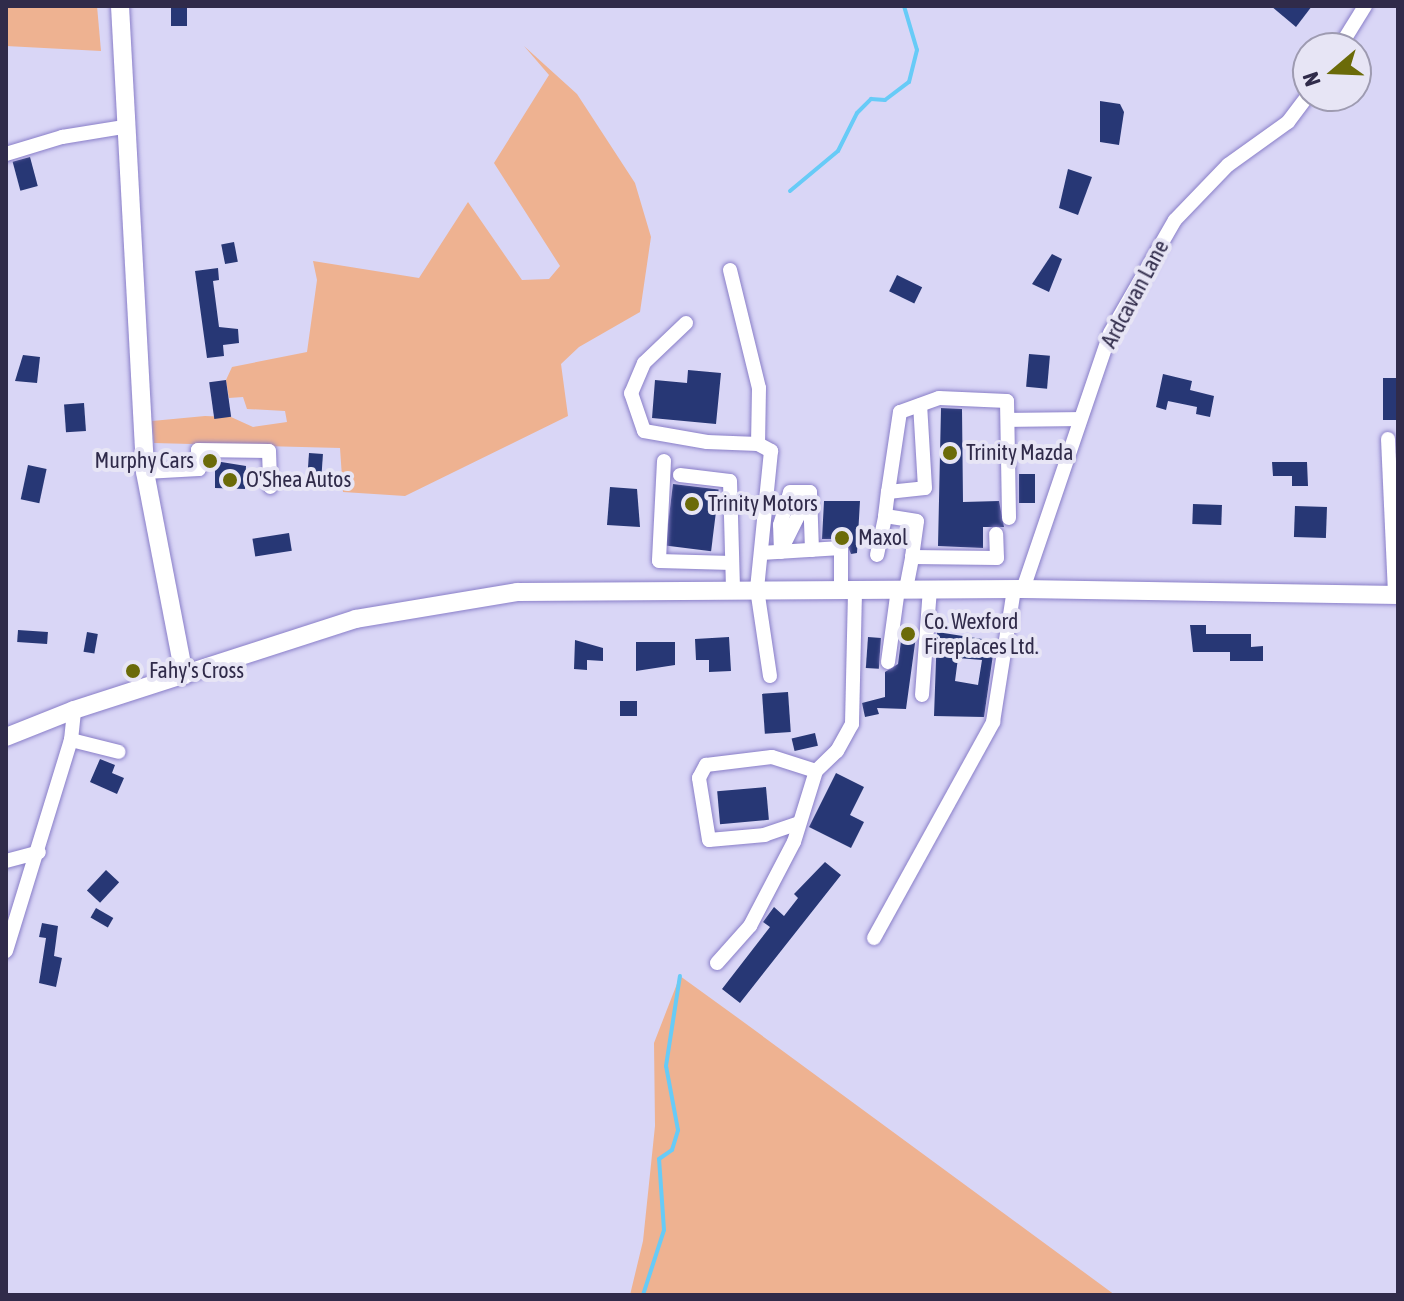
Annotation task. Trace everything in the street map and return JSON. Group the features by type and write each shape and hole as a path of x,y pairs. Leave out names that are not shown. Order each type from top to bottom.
{"main road":[{"path":"120,6 124,127 145,472 162,582 184,675"},
{"path":"6,737 74,710 356,619 456,600 532,591 1018,589 1397,595"}],"street":[{"path":"1349,32 1365,6"},
{"name":"Ardcavan Lane","path":"874,938 993,722 1018,589 1110,333 1175,220 1228,165 1288,122 1295,112"},
{"path":"6,154 62,137 124,127"},
{"path":"730,270 759,388 758,444"},
{"path":"686,323 644,363 631,393 644,431 707,442 758,444 771,451 757,589 770,676"},
{"path":"877,555 900,412 939,398 1007,401 1009,518"},
{"path":"888,492 925,488 920,405"},
{"path":"1008,420 1078,419"},
{"path":"1388,439 1397,595"},
{"path":"145,472 199,469 198,450 269,451 270,487"},
{"path":"664,461 659,561 732,563"},
{"path":"680,475 730,481 733,589"},
{"path":"781,552 810,492 812,550"},
{"path":"885,516 917,521 888,662"},
{"path":"912,557 997,558 996,534"},
{"path":"717,963 750,926 799,823 816,771 837,751 852,724 848,589 841,548 761,553"},
{"path":"922,695 930,589"},
{"path":"6,951 8,935 39,852 71,740 74,710"},
{"path":"71,740 119,752"},
{"path":"799,823 765,835 709,840 699,778 706,765 772,757 816,771"},
{"path":"6,861 39,852"}],"shaded area":[{"path":"6,6 97,6 101,51 6,46"},
{"path":"524,46 577,94 635,183 651,237 640,312 579,347 561,364 568,416 405,496 343,492 340,448 154,443 152,421 205,416 231,417 253,427 287,422 285,411 247,409 243,397 229,398 226,380 232,367 307,352 317,280 313,261 419,278 468,202 522,280 549,279 560,266 494,163 549,75"},
{"path":"680,976 1115,1295 630,1295 643,1241 655,1126 654,1043"}],"building":[{"path":"171,6 187,6 187,26 171,26"},
{"path":"1271,6 1312,6 1296,27"},
{"path":"1100,101 1120,104 1124,112 1119,145 1100,142"},
{"path":"30,157 38,186 20,191 13,162"},
{"path":"1068,169 1092,177 1078,215 1059,208"},
{"path":"234,242 238,262 225,264 221,244"},
{"path":"1052,254 1062,259 1049,292 1032,284"},
{"path":"218,268 219,280 213,281 219,327 238,329 239,343 223,345 224,356 207,358 195,271"},
{"path":"897,275 922,287 914,303 889,291"},
{"path":"1029,354 1050,356 1047,389 1026,387"},
{"path":"23,355 40,357 37,383 15,381"},
{"path":"688,370 721,373 716,424 652,418 655,380 687,383"},
{"path":"1163,374 1192,381 1190,390 1214,396 1210,417 1196,414 1197,407 1168,401 1166,410 1156,407"},
{"path":"1383,378 1398,378 1398,420 1383,420"},
{"path":"226,380 231,417 214,419 209,382"},
{"path":"84,403 86,431 66,432 64,404"},
{"name":"Trinity Mazda","path":"941,408 962,409 963,502 999,501 1004,527 983,527 983,548 938,546"},
{"path":"309,453 323,454 322,473 308,472"},
{"name":"O'Shea Autos","path":"209,460 246,466 245,489 215,488 215,471 209,471"},
{"path":"1272,462 1307,462 1308,486 1292,486 1292,476 1273,476"},
{"path":"28,465 47,469 39,503 21,499"},
{"path":"1019,474 1035,474 1035,503 1019,503"},
{"name":"Trinity Motors","path":"673,484 719,490 711,551 665,546"},
{"path":"610,487 637,489 640,527 607,525"},
{"name":"Maxol","path":"824,501 860,501 857,553 851,554 845,539 822,539"},
{"path":"1193,504 1222,505 1221,525 1192,524"},
{"path":"1295,506 1327,507 1326,538 1294,537"},
{"path":"289,533 292,551 255,557 252,539"},
{"path":"903,625 917,629 906,709 877,708 879,714 865,717 862,703 885,697 885,672 898,664"},
{"path":"1190,625 1206,625 1206,634 1251,634 1251,647 1263,646 1263,661 1230,661 1230,652 1193,652"},
{"path":"18,630 48,632 47,644 17,642"},
{"path":"87,632 98,634 94,654 84,652"},
{"path":"937,632 995,641 984,717 934,716","holes":["958,658 982,660 978,685 955,681"]},
{"path":"729,637 731,671 709,672 709,660 696,660 695,639"},
{"path":"868,637 881,638 879,669 866,668"},
{"path":"575,640 603,648 603,661 587,660 587,670 574,669"},
{"path":"636,642 675,642 675,665 636,671"},
{"path":"788,692 791,732 765,734 762,694"},
{"path":"620,701 637,701 637,716 620,716"},
{"path":"815,733 818,746 795,751 792,738"},
{"path":"100,759 115,765 112,773 124,778 117,794 90,782"},
{"path":"836,773 864,787 850,815 864,822 851,848 809,827"},
{"path":"766,787 769,820 720,824 717,791"},
{"path":"825,862 841,875 740,1003 722,989 770,927 763,922 774,907 784,916 798,898 794,894"},
{"path":"106,870 119,882 100,903 87,890"},
{"path":"96,908 113,918 108,928 90,918"},
{"path":"42,923 58,926 54,956 62,958 56,987 39,983 46,938 39,937"}],"waterway":[{"path":"790,191 838,151 857,113 871,99 885,100 909,82 917,50 904,6"},
{"path":"643,1295 664,1230 659,1159 672,1150 678,1130 666,1066 680,976"}],"place":[{"name":"Trinity Mazda","path":"950,453"},
{"name":"Murphy Cars","path":"210,461"},
{"name":"O'Shea Autos","path":"230,480"},
{"name":"Trinity Motors","path":"692,504"},
{"name":"Maxol","path":"842,538"},
{"name":"Co. Wexford Fireplaces Ltd.","path":"908,634"},
{"name":"Fahy's Cross","path":"133,671"}]}
